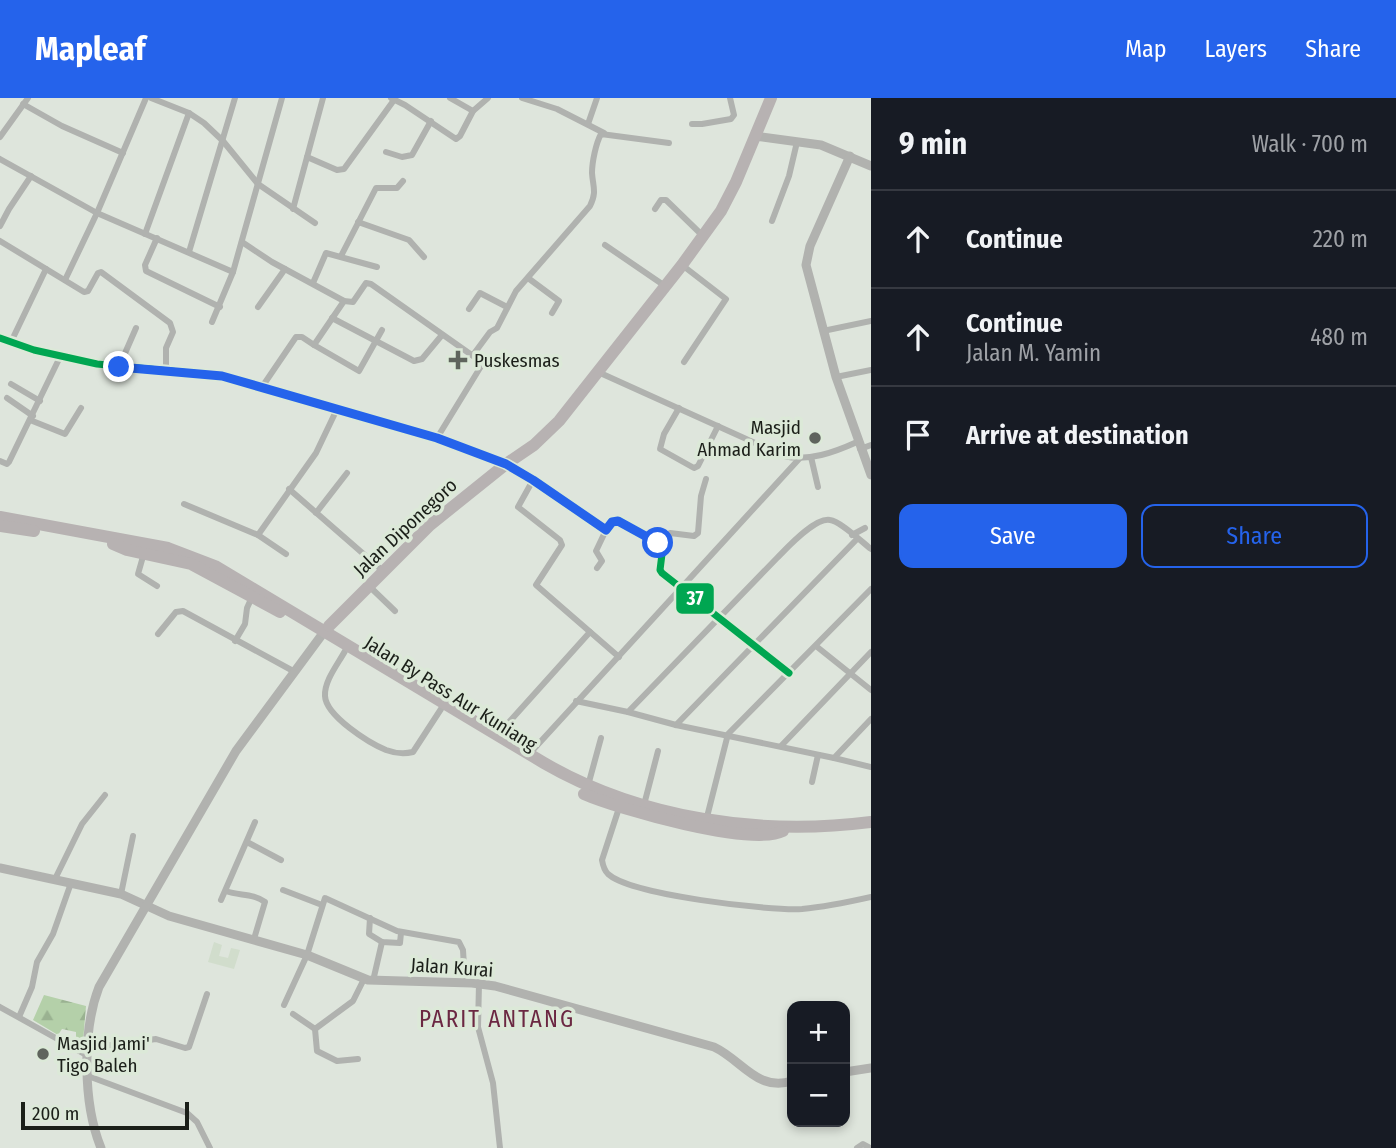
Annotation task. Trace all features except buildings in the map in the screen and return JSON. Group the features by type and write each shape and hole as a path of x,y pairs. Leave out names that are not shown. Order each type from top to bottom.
{"highway":[{"name":"Jalan Diponegoro","path":"325,631 430,525 548,433 666,286 730,196 770,98"},
{"name":"Jalan By Pass Aur Kuniang","path":"0,517 112,541 183,552 231,573 537,759 583,784 644,806 757,828 871,828"},
{"name":"Jalan By Pass Aur Kuniang","path":"0,526 60,530"},
{"name":"Jalan By Pass Aur Kuniang","path":"112,541 149,539 196,552 240,573 325,631 392,672 589,782 645,801 772,822 783,829"},
{"name":"Jalan By Pass Aur Kuniang","path":"112,541 144,553 191,564 325,631 345,651 392,672 441,709 558,781 619,808 674,822 771,836 783,829 871,822"}],"street":[{"path":"65,280 148,98 188,113 204,123 223,141 258,184 315,223"},
{"path":"188,252 234,98"},
{"path":"212,322 233,272 282,98"},
{"path":"293,209 323,98"},
{"path":"450,98 473,111"},
{"path":"307,157 337,170 344,169 392,99 457,139 473,111 488,98"},
{"path":"522,98 557,109 604,133 669,142"},
{"path":"588,124 597,98"},
{"path":"692,124 730,120 734,115 730,98"},
{"path":"0,137 25,101 62,126 123,153"},
{"path":"145,234 188,113"},
{"path":"386,152 402,157 412,155 430,121"},
{"path":"472,355 490,332 497,328 507,307 527,278 590,206 596,188 592,172 598,140 604,133"},
{"path":"755,136 821,145 869,162"},
{"path":"772,221 789,176 797,142"},
{"path":"850,156 807,258 807,271 836,377 871,475"},
{"path":"0,159 97,213 233,272"},
{"path":"0,226 31,176"},
{"path":"341,256 376,188 397,188 403,181"},
{"path":"655,209 661,200 666,200 703,236"},
{"path":"358,222 409,240 424,257"},
{"path":"157,238 145,265 146,271 220,307"},
{"path":"0,241 86,292 98,273 102,272 170,323 173,332 166,348 166,370"},
{"path":"242,242 285,269 344,300 353,302 362,286 368,283 490,367"},
{"path":"605,245 666,286"},
{"path":"313,283 326,253 377,267"},
{"path":"682,265 726,299 684,362"},
{"path":"11,342 46,269"},
{"path":"258,307 285,269"},
{"path":"527,278 559,301 552,313"},
{"path":"469,309 480,293 507,307"},
{"path":"314,345 344,300"},
{"path":"332,318 376,343 418,362 442,335"},
{"path":"823,331 871,321"},
{"path":"119,367 135,328"},
{"path":"262,387 296,337 302,337 359,371 382,330"},
{"path":"0,338 60,357 119,367 207,373 437,438 506,464 606,530"},
{"path":"0,461 9,462 60,357"},
{"path":"437,438 482,363"},
{"path":"836,377 871,370"},
{"path":"598,372 784,456 811,457 859,445 871,445"},
{"path":"10,384 40,401"},
{"path":"6,398 32,418 65,434 80,408"},
{"path":"679,408 664,434 660,449 694,468 698,467 718,426"},
{"path":"258,535 316,453 337,409"},
{"path":"811,457 818,487"},
{"path":"532,751 799,458"},
{"path":"316,513 347,473"},
{"path":"706,479 701,496 698,533 694,536 670,533 663,546 660,570 789,673"},
{"path":"533,480 518,507 560,540 562,545 536,584 619,657"},
{"path":"289,489 383,572"},
{"path":"184,504 258,535 286,554"},
{"path":"628,712 717,618 802,534 821,521 831,520 871,549"},
{"path":"597,568 602,561 596,551 612,522 618,521 663,546"},
{"path":"676,725 864,528"},
{"path":"144,553 138,574 156,586"},
{"path":"369,586 395,611"},
{"path":"708,813 727,734 871,589"},
{"path":"236,640 245,624 247,608 253,597"},
{"path":"158,634 179,611 295,672"},
{"path":"101,1148 90,1111 88,1076 92,1010 99,986 236,751 325,631"},
{"path":"501,731 590,632"},
{"path":"816,646 871,690"},
{"path":"345,651 328,684 325,699 335,716 379,746 392,752 413,752 441,709"},
{"path":"781,746 871,652"},
{"path":"576,701 871,767"},
{"path":"834,758 871,719"},
{"path":"589,782 601,738"},
{"path":"645,801 659,751"},
{"path":"811,782 818,755"},
{"path":"55,879 82,824 105,795"},
{"path":"619,808 602,860 603,868 618,880 652,891 752,906 800,909 871,897"},
{"path":"221,900 255,822"},
{"path":"121,894 133,836"},
{"path":"247,842 281,860"},
{"path":"0,879 2,868"},
{"name":"Jalan Kurai","path":"2,868 121,894 169,916 307,955 369,980 479,984 714,1047 765,1082 787,1082"},
{"path":"19,1017 32,987 37,962 53,933 71,883"},
{"path":"283,890 322,905"},
{"path":"226,891 255,896 265,902 254,939"},
{"path":"284,1005 307,955 325,898 401,933 459,942 463,950 465,983"},
{"path":"370,918 369,934 382,942 400,943 401,933"},
{"path":"315,1029 353,1001 369,980 382,942"},
{"path":"479,984 478,1027 493,1083 500,1148"},
{"path":"0,1007 89,1052 156,1039 185,1048 189,1047 207,994"},
{"path":"293,1014 315,1029"},
{"path":"315,1029 317,1051 337,1061 358,1059"},
{"path":"850,1071 871,1068"},
{"path":"88,1076 187,1113 197,1122 210,1148"},
{"path":"857,1148 863,1144 870,1148"}],"shaded area":[{"path":"214,942 222,945 219,956 228,958 231,948 240,950 234,969 208,962"}],"green space":[{"path":"44,995 86,1006 83,1041 76,1039 76,1032 62,1029 58,1035 33,1020"}],"transit line":[{"name":"37","path":"0,338 34,350 97,364 222,376 437,438 506,464 606,530 612,522 619,521 663,546 660,570 662,573 789,673"}],"place":[{"name":"Puskesmas","path":"458,360"},
{"name":"Masjid Ahmad Karim","path":"815,438"},
{"name":"Masjid Jami' Tigo Baleh","path":"43,1054"}],"district":[{"name":"PARIT ANTANG","path":"497,1019"}],"route":[{"path":"119,367 222,376 437,438 506,464 606,530 612,522 618,521 658,543"}]}
